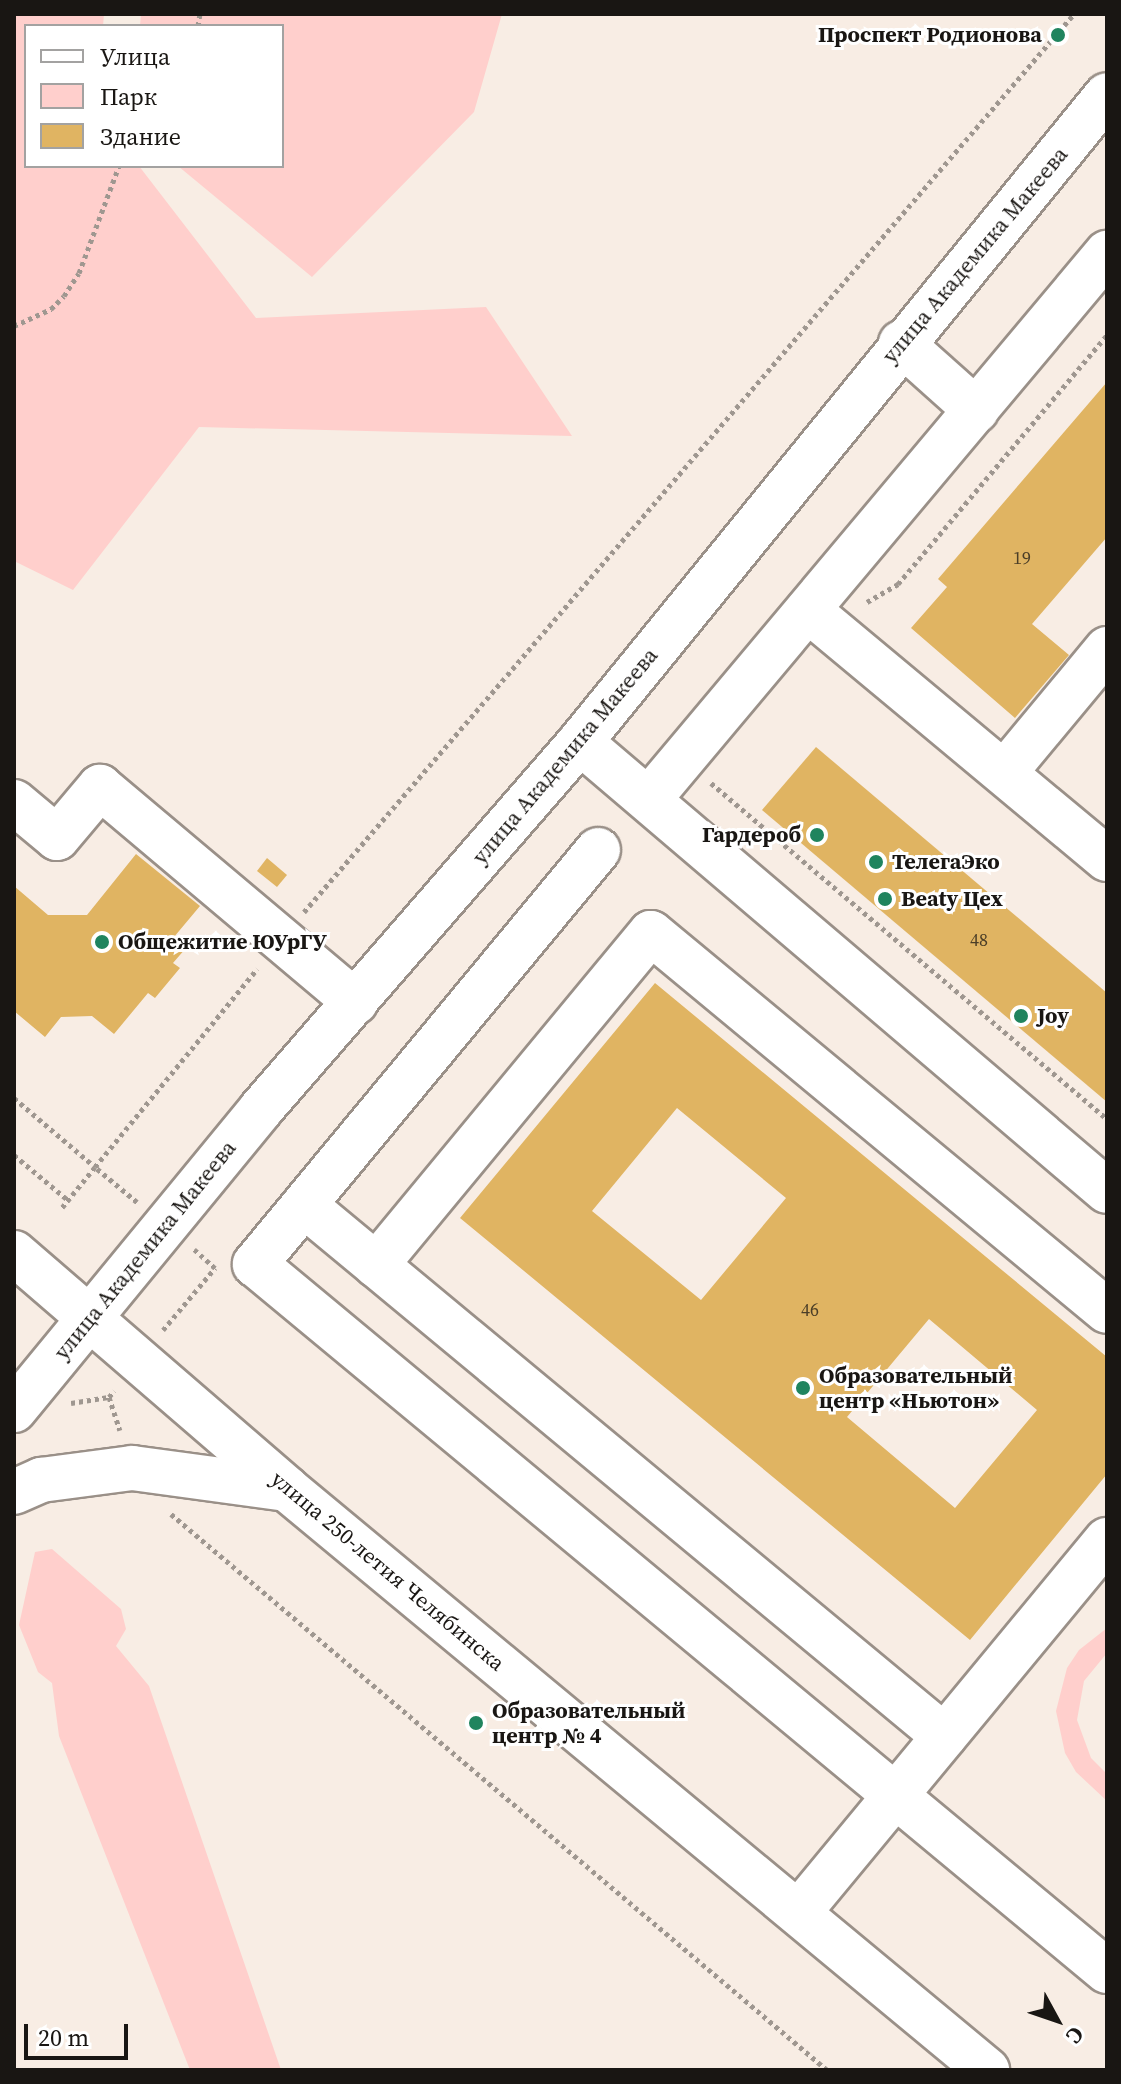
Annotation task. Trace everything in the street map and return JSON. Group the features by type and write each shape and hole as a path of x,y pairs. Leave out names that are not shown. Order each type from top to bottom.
{"street":[{"name":"улица Академика Макеева","path":"14,1410 165,1226 580,742 901,343 1107,95"},
{"path":"658,788 1107,253"},
{"path":"901,343 976,410"},
{"path":"808,610 1107,859"},
{"path":"1005,772 1107,649"},
{"path":"580,742 658,788 1107,1191"},
{"path":"14,802 57,838 100,787 355,1002"},
{"path":"598,850 304,1205 244,1255 1107,1971"},
{"path":"376,1265 651,933 1107,1311"},
{"path":"304,1205 944,1736"},
{"name":"улица 250-летия Челябинска","path":"14,1253 287,1489 987,2070"},
{"path":"14,1492 41,1480 132,1468 287,1489"},
{"path":"799,1912 1107,1540"}],"path":[{"path":"60,1210 281,938 1074,14"},
{"path":"14,326 51,309 64,296 79,273 118,168"},
{"path":"658,788 703,776 1107,1119"},
{"path":"14,1098 215,1268 109,1397 61,1405"},
{"path":"14,1155 68,1200"},
{"path":"109,1397 138,1487 827,2070"}],"green space":[{"path":"14,14 104,14 103,24 24,24 24,168 141,168 256,318 486,307 572,436 199,427 73,590 14,561"},
{"path":"141,14 502,14 474,112 312,277 180,168 284,168 284,24 140,24"},
{"path":"52,1549 121,1609 126,1629 116,1646 149,1686 281,2070 190,2070 59,1736 52,1683 38,1672 19,1625 35,1552"},
{"path":"1107,1628 1107,1653 1084,1681 1077,1720 1091,1758 1107,1774 1107,1801 1076,1772 1065,1753 1056,1711 1067,1668 1079,1650"}],"building":[{"path":"1107,382 1107,537 1032,624 1069,655 1015,718 911,628 947,587 938,579"},
{"path":"816,747 1107,993 1107,1102 762,810"},
{"name":"Общежитие ЮУрГУ","path":"136,854 200,906 174,937 186,948 173,963 180,968 155,998 148,993 114,1034 92,1016 61,1017 45,1037 14,1011 14,886 48,915 87,915"},
{"path":"267,858 287,875 277,887 257,871"},
{"path":"655,983 1107,1357 1107,1474 970,1640 460,1218","holes":["677,1108 786,1198 701,1300 592,1211","929,1319 1037,1410 955,1508 847,1417"]}],"place":[{"name":"Проспект Родионова","path":"1058,35"},
{"name":"Гардероб","path":"817,835"},
{"name":"ТелегаЭко","path":"876,862"},
{"name":"Beaty Цех","path":"885,899"},
{"name":"Общежитие ЮУрГУ","path":"102,942"},
{"name":"Joy","path":"1021,1016"},
{"name":"Образовательный центр «Ньютон»","path":"803,1388"},
{"name":"Образовательный центр № 4","path":"476,1723"}]}
